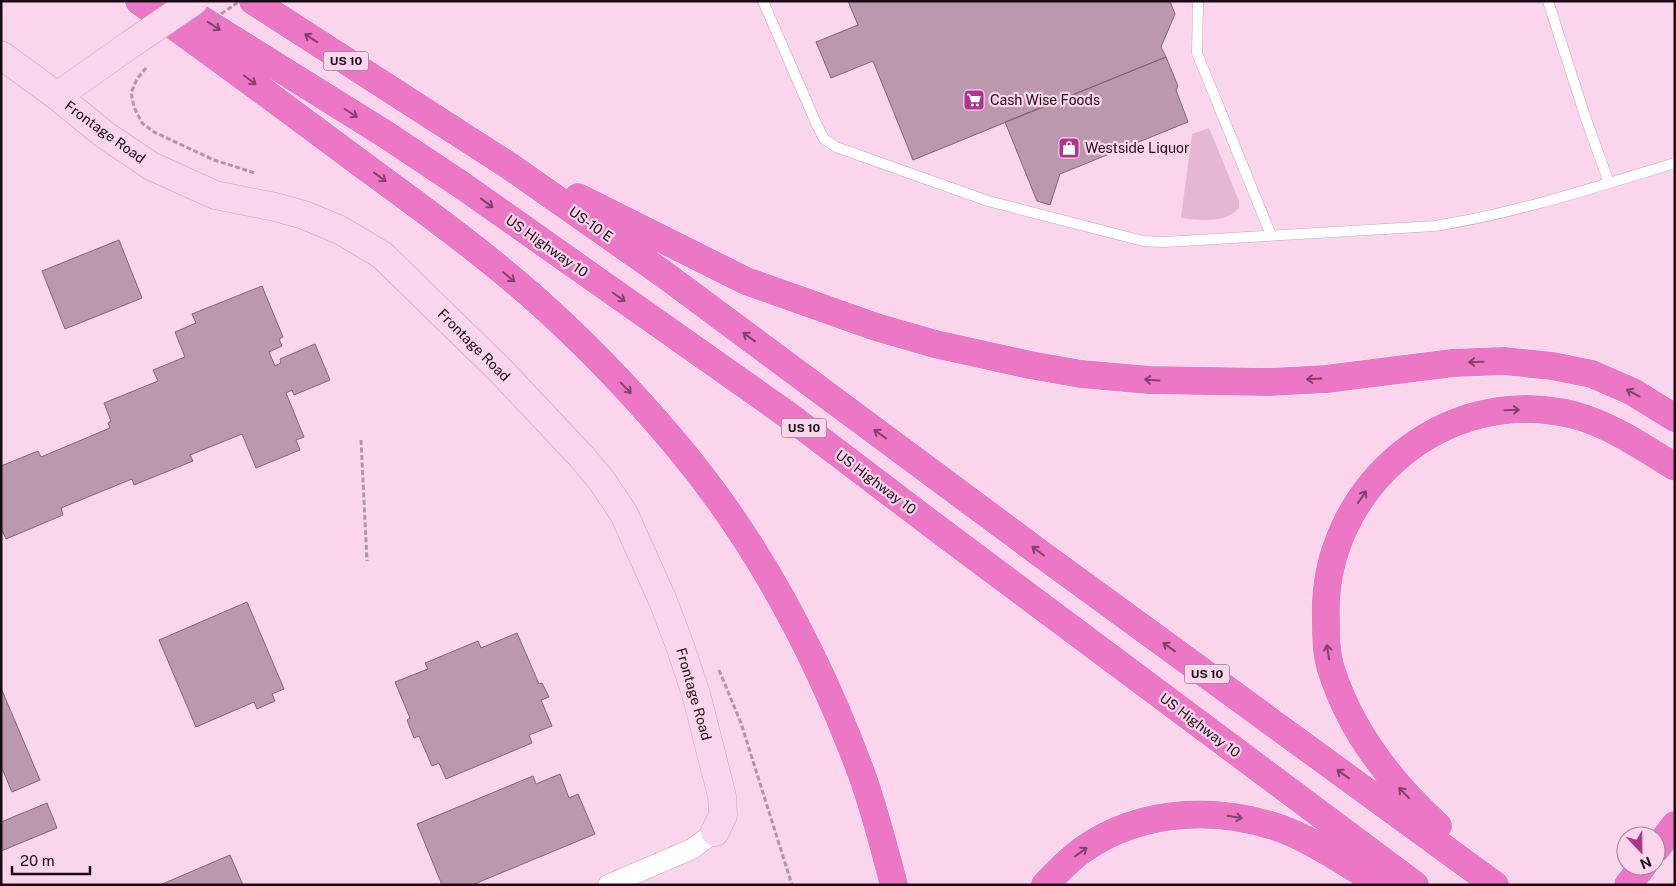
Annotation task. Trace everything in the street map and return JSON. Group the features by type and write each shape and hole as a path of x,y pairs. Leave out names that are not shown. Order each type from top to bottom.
{"highway":[{"path":"139,1 229,65 488,260 532,296 588,348 676,444 739,529 776,590 816,665 862,777 894,885"},
{"name":"US Highway 10","path":"172,1 385,134 463,186 785,413 1415,885"},
{"name":"US-10 E","path":"253,1 508,165 649,264 1041,554 1495,885"},
{"path":"440,122 574,195 746,281 876,327 935,344 1030,365 1082,374 1188,382 1268,382 1326,379 1453,362 1504,361 1552,366 1592,374 1633,392 1675,418"},
{"path":"1504,885 1423,812 1398,786 1375,756 1350,714 1330,668 1326,644 1325,606 1327,577 1336,547 1348,520 1362,496 1398,456 1421,440 1451,424 1483,414 1509,410 1547,410 1575,416 1608,427 1675,466"},
{"path":"1045,885 1082,850 1108,836 1138,823 1195,813 1260,822 1292,833 1327,850 1381,885"},
{"path":"1666,836 1675,825"}],"street":[{"path":"57,96 194,1"},
{"name":"Frontage Road","path":"1,55 57,96 105,136 160,170 215,195 275,206 304,215 340,230 382,255 501,371 582,456 602,480 624,514 663,601 680,646 696,694 722,796 723,815 715,832"},
{"path":"608,885 692,849 715,832"}],"lane":[{"path":"763,1 816,123 824,139 836,147 988,201 1143,241 1164,242 1435,226 1479,218 1569,195 1675,163"},
{"path":"1197,1 1197,53 1271,236"},
{"path":"1548,1 1609,183"}],"path":[{"path":"361,440 367,561"}],"shaded area":[{"path":"1209,128 1239,201 1239,208 1226,217 1219,219 1181,218 1192,134"}],"building":[{"name":"Cash Wise Foods","path":"848,1 1170,1 1175,14 1161,47 1166,57 913,160 873,61 831,78 816,42 858,25"},
{"name":"Westside Liquor","path":"1166,57 1178,86 1176,90 1188,122 1060,174 1050,205 1037,201 1005,122"},
{"path":"119,240 142,298 65,329 42,271"},
{"path":"262,286 283,337 279,339 282,346 269,352 275,366 281,363 280,359 315,344 330,380 294,395 292,390 286,393 304,437 296,440 300,450 256,468 242,434 190,455 193,461 134,485 132,479 61,508 63,515 6,539 1,528 1,466 38,451 41,457 110,428 108,423 111,421 104,403 158,381 153,370 185,357 175,332 196,323 192,314"},
{"path":"247,602 284,689 272,694 275,701 257,709 254,702 196,727 159,640"},
{"path":"517,633 539,684 542,683 549,697 541,700 552,726 529,735 532,743 446,779 439,763 432,766 419,736 414,738 407,720 410,718 395,682 428,669 425,663 478,641 481,648"},
{"path":"1,688 40,780 12,792 1,766"},
{"path":"560,774 569,798 578,794 595,834 472,885 442,885 417,824 533,776 536,784"},
{"path":"47,803 57,828 1,851 1,822"},
{"path":"230,855 243,885 160,885"}],"place":[{"name":"Cash Wise Foods","path":"974,100"},
{"name":"Westside Liquor","path":"1069,148"}]}
